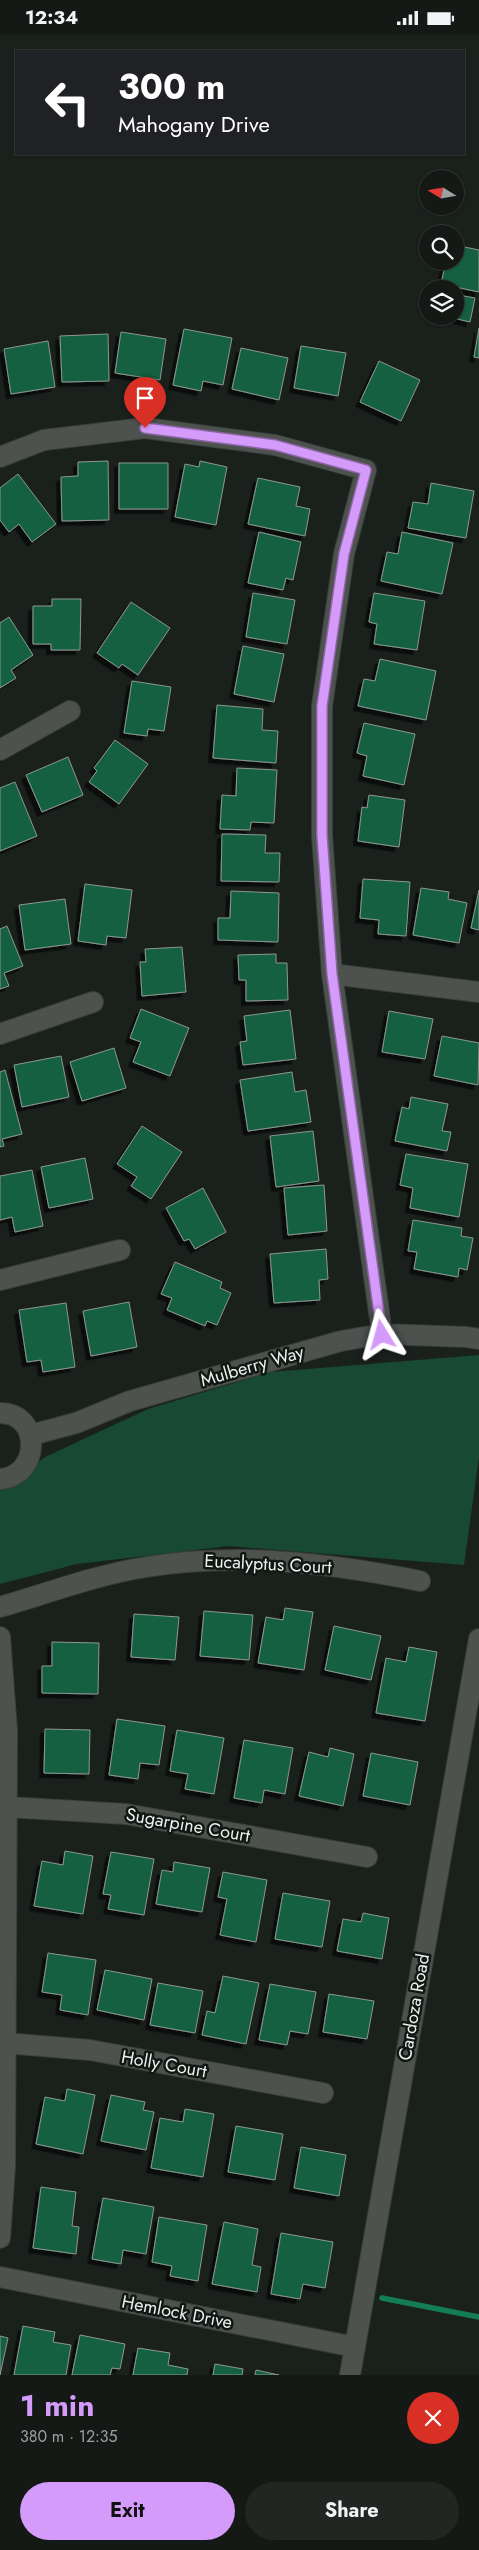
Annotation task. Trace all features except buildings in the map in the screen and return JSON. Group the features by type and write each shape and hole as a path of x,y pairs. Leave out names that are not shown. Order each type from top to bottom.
{"street":[{"path":"0,457 44,440 145,428 275,445 366,470 344,554 322,706 322,835 332,974 382,1335"},
{"path":"0,750 70,711"},
{"path":"332,974 479,992"},
{"path":"0,1034 92,1002"},
{"path":"0,1280 120,1250"},
{"name":"Mulberry Way","path":"31,1435 76,1423 140,1398 341,1341 382,1335 479,1339"},
{"path":"0,1413 7,1413 23,1421 31,1435 30,1459 20,1472 0,1479"},
{"name":"Eucalyptus Court","path":"0,1607 100,1577 145,1567 191,1561 238,1559 300,1563 382,1573 420,1581"},
{"path":"0,1637 7,1731 5,2166 0,2238"},
{"name":"Cardoza Road","path":"350,2375 479,1639"},
{"name":"Sugarpine Court","path":"7,1807 126,1814 367,1857"},
{"name":"Holly Court","path":"5,2043 90,2050 322,2093"},
{"name":"Hemlock Drive","path":"0,2277 355,2347"}],"green space":[{"path":"479,1355 479,1457 464,1565 229,1546 77,1564 0,1584 0,1488 19,1482 43,1458 148,1409 271,1372"}],"waterway":[{"path":"382,2298 479,2317"}],"route":[{"path":"145,428 275,445 366,470 344,554 322,706 322,835 332,974 382,1335"}]}
